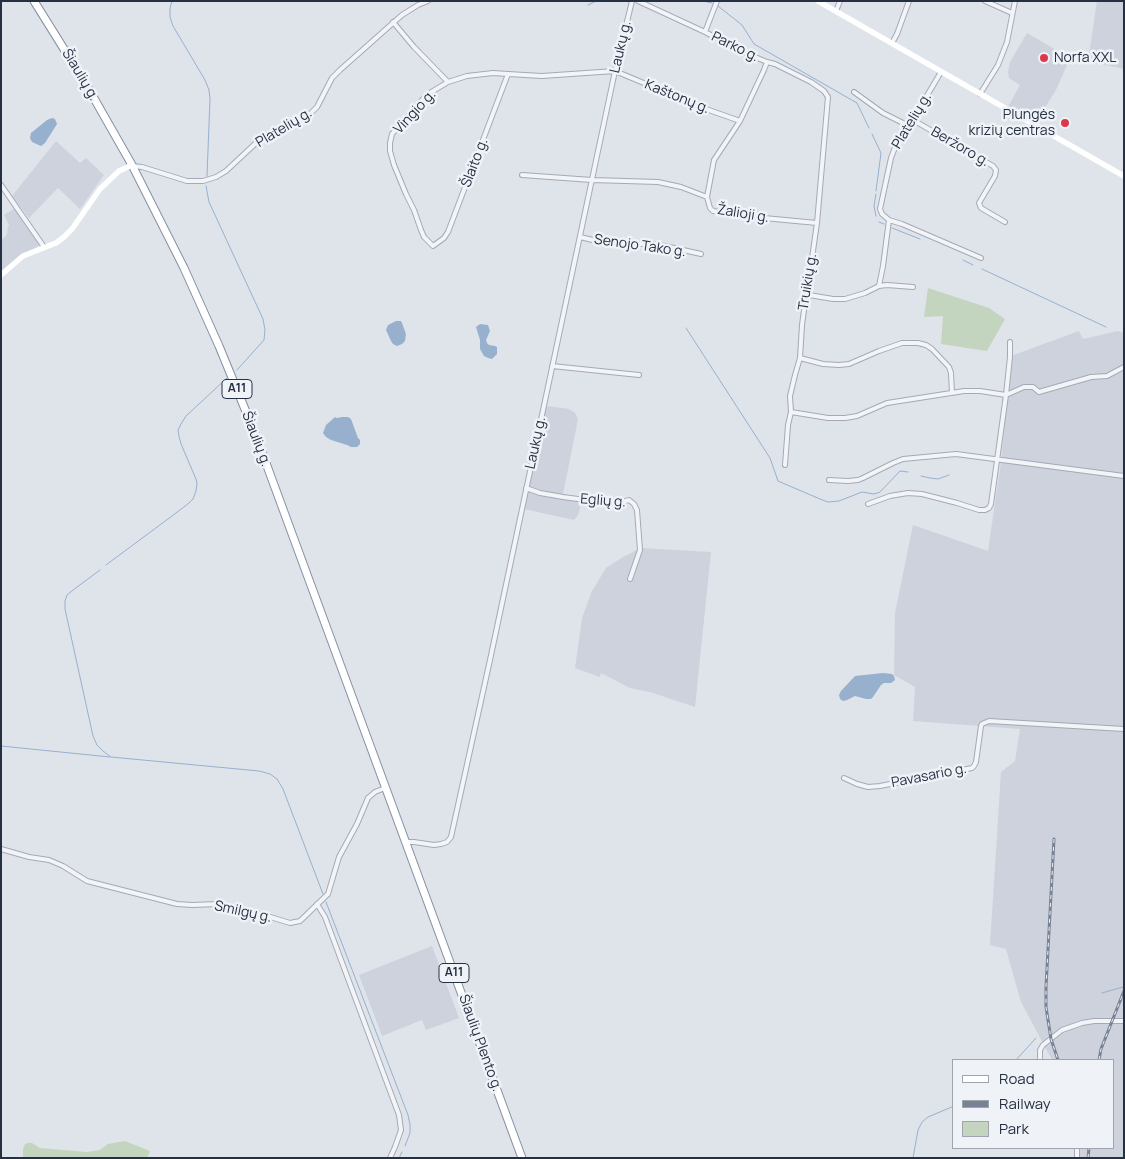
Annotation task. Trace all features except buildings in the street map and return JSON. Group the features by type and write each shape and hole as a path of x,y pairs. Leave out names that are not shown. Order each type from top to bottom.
{"highway":[{"name":"Šiaulių g.","path":"34,1 87,86 132,166 196,294 235,383 259,445 385,788"},
{"name":"Šiaulių Plento g.","path":"385,788 522,1158"}],"main road":[{"path":"818,1 1124,176"},
{"path":"1,275 23,256 56,243 64,237 72,229 100,189 119,172 132,166"}],"street":[{"name":"Platelių g.","path":"132,166 142,167 187,181 203,181 216,177 226,171 257,142 286,129 310,114 320,103 328,84 335,74 394,22 410,10 428,1"},
{"name":"Laukų g.","path":"405,842 434,845 447,842 450,837 615,71 632,1"},
{"name":"Parko g.","path":"638,1 811,82 824,91 828,97"},
{"path":"705,32 716,1"},
{"path":"836,11 840,1"},
{"path":"892,43 909,1"},
{"path":"984,1 1012,13"},
{"path":"980,94 998,65 1007,42 1015,1"},
{"path":"394,22 414,47 448,82"},
{"name":"Žalioji g.","path":"767,62 740,122 714,160 707,197 710,208 713,211 817,223"},
{"name":"Vingio g.","path":"433,246 424,237 390,151 392,134 428,94 448,82 480,74 542,76 615,71"},
{"name":"Kaštonų g.","path":"615,71 740,122"},
{"name":"Platelių g.","path":"879,286 889,220 882,214 880,209 890,158 897,142 913,120 942,72"},
{"name":"Šlaito g.","path":"433,246 444,238 448,232 508,74"},
{"path":"854,92 883,113 909,126"},
{"name":"Truikių g.","path":"785,465 788,425 791,412 790,396 800,358 805,303 809,295 809,279 817,223 828,97"},
{"name":"Beržoro g.","path":"913,120 993,166 996,170 995,176 979,203 981,208 1005,222"},
{"path":"522,175 658,182 681,187 707,197"},
{"path":"1,185 44,247"},
{"path":"889,220 981,258"},
{"name":"Senojo Tako g.","path":"580,237 597,241 665,246 701,254"},
{"path":"809,295 845,299 865,293 879,286 913,287"},
{"path":"868,504 908,492 922,494 979,510 989,508 998,459 1010,342"},
{"path":"800,358 823,364 849,364 902,343 918,343 932,349 948,367 951,373 952,393"},
{"path":"552,366 639,375"},
{"path":"791,412 828,418 845,418 857,416 887,404 964,391 980,391 1006,395 1024,388 1033,387 1039,392 1091,377 1107,376 1124,367"},
{"path":"829,480 858,480 903,459 956,454 1124,476"},
{"name":"Eglių g.","path":"526,488 540,493 608,503 630,500 637,510 640,550 630,579"},
{"name":"Pavasario g.","path":"844,778 868,787 972,768 976,762 981,726 989,721 1124,729"},
{"name":"Smilgų g.","path":"1,848 29,857 49,860 63,866 87,881 177,904 218,904 244,909 290,923 300,921 328,894 339,857 357,824 368,798 375,792 385,788"},
{"path":"317,904 325,918 399,1115 401,1130 390,1158"},
{"path":"1040,1059 1040,1050 1043,1045 1062,1030 1082,1022 1124,1021"}],"shaded area":[{"path":"1097,1 1124,1 1124,69 1088,61"},
{"path":"1027,33 1070,58 1056,90 1035,123 1008,107 1020,85 1009,78 1010,62"},
{"path":"56,141 80,163 86,158 104,175 80,209 58,188 29,218 12,196"},
{"path":"15,208 39,244 37,247 19,256 1,273 1,240 6,236 9,225 4,215"},
{"path":"1079,331 1083,339 1118,331 1124,333 1124,1158 1080,1158 1080,1149 1115,1149 1115,1059 1051,1059 1021,1002 1006,949 990,945 1001,772 1015,761 1020,729 913,721 915,687 894,675 895,613 913,525 988,551 1001,462 1011,356"},
{"path":"546,406 569,409 575,413 578,419 563,494 579,497 580,508 574,520 524,509"},
{"path":"641,548 711,552 695,707 650,692 630,688 601,673 600,677 575,668 582,618 592,591 606,568"},
{"path":"432,946 459,1018 426,1030 422,1020 382,1036 359,975"}],"green space":[{"path":"928,288 989,308 1005,319 987,351 941,344 943,316 924,317"},
{"path":"125,1141 150,1151 147,1158 23,1158 23,1149 25,1144 28,1143 32,1143 40,1148 87,1152 100,1150 108,1144"}],"water":[{"path":"52,118 55,119 57,124 45,143 41,146 32,142 30,138 31,133"},
{"path":"401,321 406,334 405,341 397,346 393,344 386,330 388,325"},
{"path":"480,324 488,325 490,331 486,340 487,343 497,347 497,354 492,359 484,356 480,349 480,340 476,327"},
{"path":"335,417 348,417 351,419 360,440 360,444 357,447 351,447 331,440 323,433 326,425"},
{"path":"892,674 895,680 881,685 871,699 855,696 843,701 840,699 841,691 855,676"}],"waterway":[{"path":"172,1 170,17 173,26 209,90 207,176"},
{"path":"588,5 596,1"},
{"path":"702,1 712,3"},
{"path":"718,6 742,25 754,44 857,103 869,128"},
{"path":"872,134 881,153 876,191"},
{"path":"206,186 209,202 263,319 265,330 264,340 237,370"},
{"path":"876,194 874,206 876,216"},
{"path":"879,222 884,224"},
{"path":"892,228 920,239"},
{"path":"963,260 973,265"},
{"path":"982,269 1106,327"},
{"path":"686,328 770,458 778,481 828,502 839,501 862,492 874,494 880,492 900,471 908,472"},
{"path":"106,565 193,499 196,491 196,479 181,444 178,430 186,416 227,378"},
{"path":"921,476 938,479 949,475"},
{"path":"100,570 67,595 65,601 65,609 93,736 97,745 111,757 259,771 270,774 277,779 283,789 323,894"},
{"path":"1,746 110,757"},
{"path":"326,902 408,1115 410,1133 405,1146"},
{"path":"1102,993 1123,987"},
{"path":"1017,1059 1036,1038"},
{"path":"913,1158 918,1130 922,1122 928,1117 952,1107"},
{"path":"399,1158 402,1152"}],"railway":[{"path":"1054,839 1046,1007 1051,1039 1058,1059"},
{"path":"1099,1059 1101,1049 1124,991"},
{"path":"1088,1158 1089,1149"}],"place":[{"name":"Norfa XXL","path":"1044,58"},
{"name":"Plungės krizių centras","path":"1065,123"}]}
